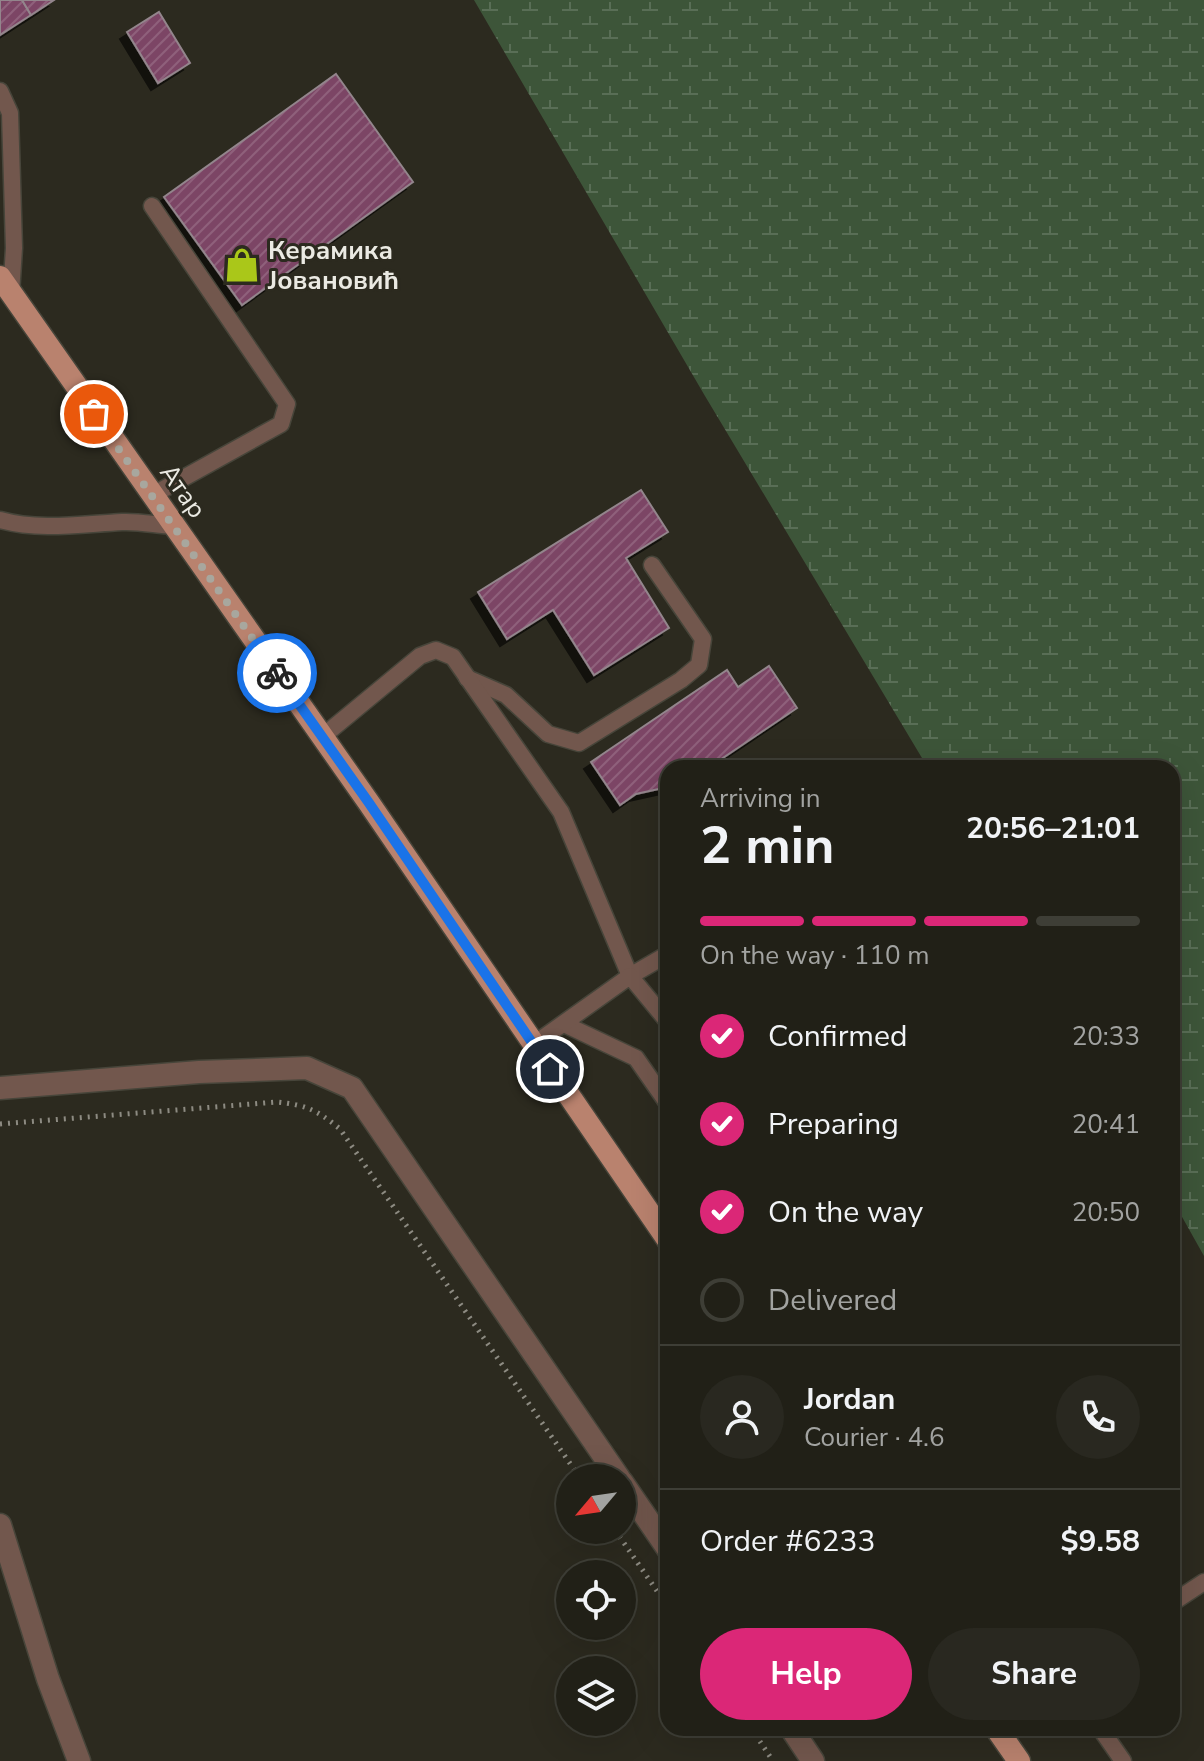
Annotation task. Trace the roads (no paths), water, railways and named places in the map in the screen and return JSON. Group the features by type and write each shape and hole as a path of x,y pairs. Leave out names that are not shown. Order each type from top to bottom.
{"main road":[{"name":"Атар","path":"6,286 322,737 660,1228"},
{"path":"1002,1736 1019,1761"}],"street":[{"path":"0,1088 199,1072 307,1068 352,1088 610,1464"},
{"path":"636,1502 660,1537"},
{"path":"0,1525 48,1679 79,1761"},
{"path":"796,1736 813,1761"}],"lane":[{"path":"0,91 10,113 14,248 6,286"},
{"path":"151,496 281,424 287,404 152,206"},
{"path":"1,521 91,526 124,522 173,526"},
{"path":"466,678 506,695 548,734 579,743 681,680 699,665 703,639 652,565"},
{"path":"322,737 420,656 436,650 453,657 561,812 630,976 660,1012"},
{"path":"533,1045 630,976 660,959"},
{"path":"564,1024 636,1058 660,1092"},
{"path":"1180,1598 1204,1582"},
{"path":"1106,1736 1123,1761"}],"place":[{"name":"Керамика Јовановић","path":"242,265"}]}
